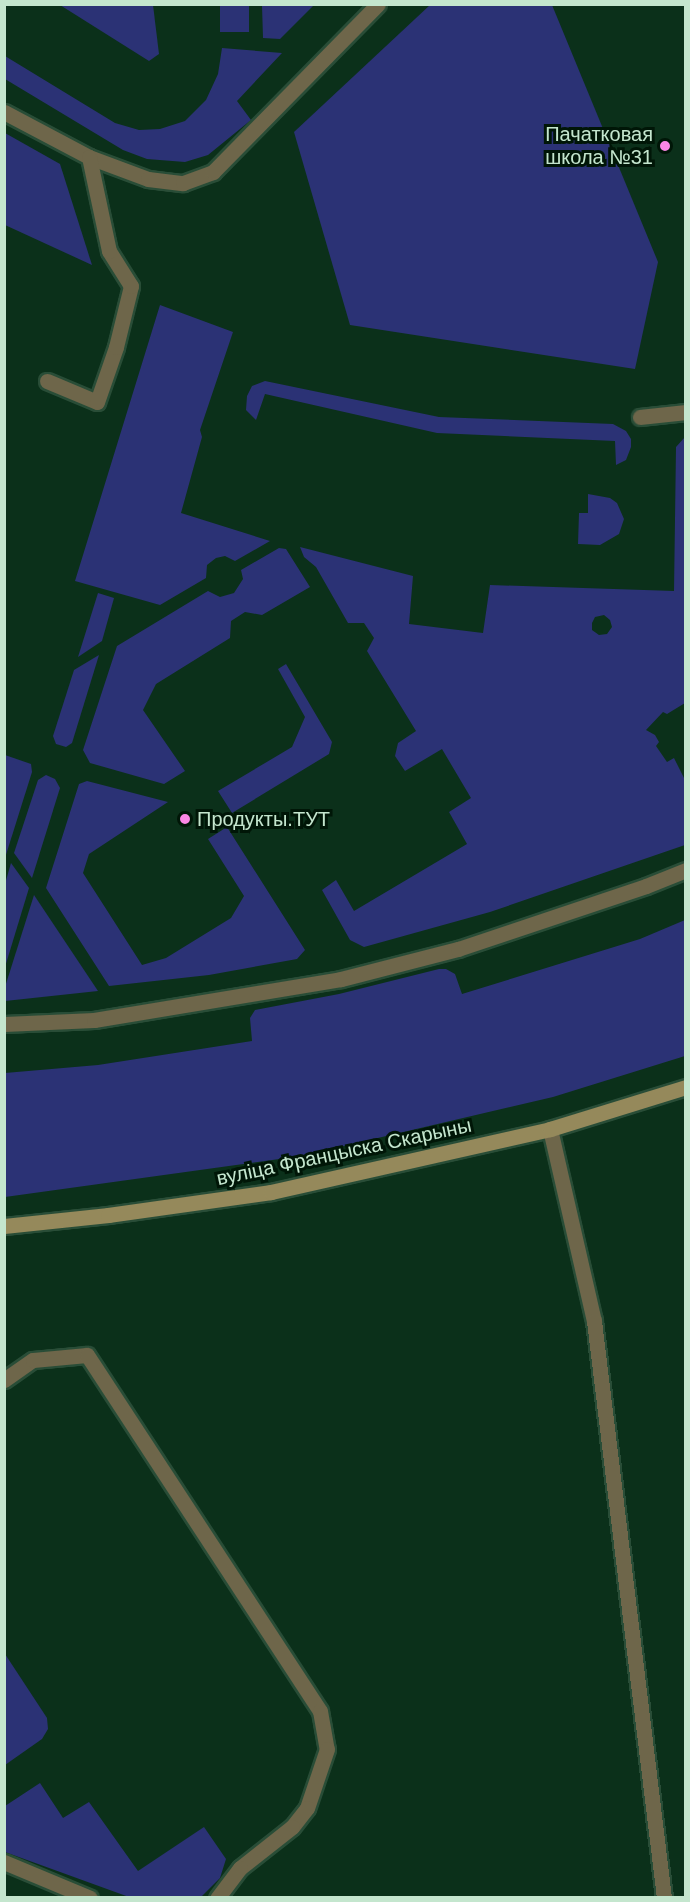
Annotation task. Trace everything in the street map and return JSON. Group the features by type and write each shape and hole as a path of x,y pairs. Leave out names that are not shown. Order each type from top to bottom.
{"main road":[{"name":"вуліца Францыска Скарыны","path":"4,1226 108,1215 271,1192 550,1129 686,1087"}],"lane":[{"path":"4,112 89,157 148,179 183,183 213,172 378,4"},
{"path":"46,381 97,402 116,346 131,286 109,251 89,157"},
{"path":"640,417 686,412"},
{"path":"4,1024 94,1020 341,979 458,949 646,886 686,870"},
{"path":"550,1129 594,1321 664,1898"},
{"path":"4,1380 33,1360 87,1355 320,1711 327,1749 308,1808 292,1827 240,1868 217,1898"},
{"path":"4,1862 90,1898"}],"shaded area":[{"path":"262,4 314,5 280,39 263,38"},
{"path":"60,5 153,5 159,54 149,61"},
{"path":"220,5 249,5 249,32 220,32"},
{"path":"430,5 552,5 658,262 635,369 350,325 294,132"},
{"path":"222,48 282,53 237,101 251,120 208,155 185,162 147,159 123,150 5,79 5,56 115,123 139,130 160,129 185,121 206,100 218,74"},
{"path":"5,133 60,164 92,265 5,225"},
{"path":"160,305 233,332 200,430 202,437 181,513 270,541 235,561 225,556 216,558 207,565 206,578 160,605 75,581"},
{"path":"265,381 439,417 613,424 626,431 631,439 631,447 626,460 616,465 615,441 437,433 265,394 256,420 246,410 247,396 252,386"},
{"path":"685,437 685,703 667,714 663,712 646,730 655,735 659,742 656,746 667,762 674,758 685,780 685,845 490,912 364,947 350,940 322,890 336,880 354,911 467,844 449,812 471,798 442,749 405,771 395,756 398,743 416,731 367,651 374,638 364,623 348,623 316,567 304,557 300,547 413,576 409,624 483,633 490,585 674,591 676,447","holes":["604,615 610,620 612,627 607,634 599,635 592,630 595,617"]},
{"path":"588,494 610,498 617,503 624,519 619,534 600,545 578,544 579,513 588,513"},
{"path":"279,548 286,549 310,587 262,615 245,612 231,621 230,638 156,684 143,710 185,771 164,784 90,763 83,750 117,646 208,591 220,597 234,593 243,579 241,570"},
{"path":"98,593 114,598 102,641 78,657"},
{"path":"99,655 72,743 66,747 56,744 53,736 74,670"},
{"path":"286,664 332,742 329,754 232,813 218,791 292,747 305,717 278,669"},
{"path":"5,755 31,764 32,772 5,858"},
{"path":"46,775 55,779 60,788 32,878 14,853 38,780"},
{"path":"87,781 168,802 89,854 83,873 142,965 166,958 231,918 244,896 208,839 227,827 305,950 297,959 209,975 109,986 46,888 79,784"},
{"path":"11,863 29,888 5,967 5,884"},
{"path":"34,895 98,991 5,1001 5,987"},
{"path":"685,920 685,1056 553,1097 301,1156 5,1197 5,1073 98,1065 252,1041 250,1018 255,1010 339,994 439,969 446,969 455,974 462,994 640,939"},
{"path":"5,1654 47,1718 48,1729 42,1739 5,1765"},
{"path":"40,1783 63,1818 89,1802 138,1871 204,1827 226,1859 220,1878 201,1897 129,1897 5,1852 5,1806"}],"place":[{"name":"Пачатковая школа №31","path":"665,146"},
{"name":"Продукты.ТУТ","path":"185,819"}]}
